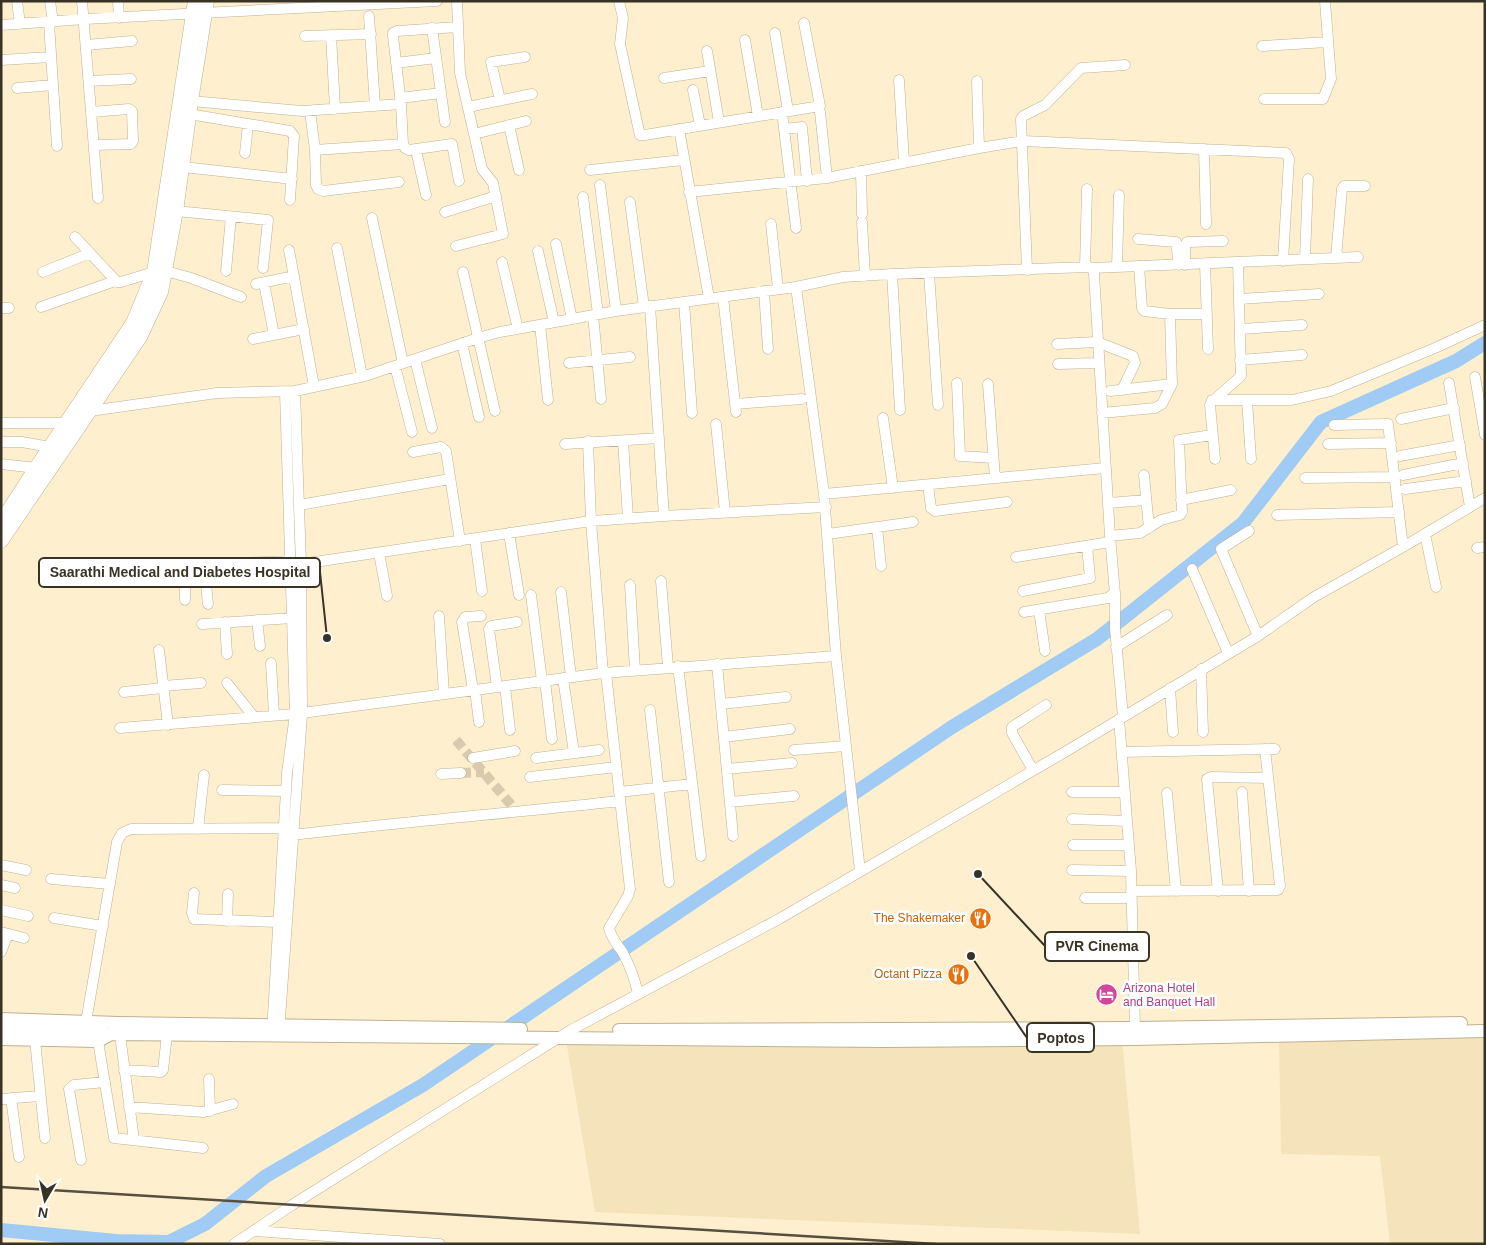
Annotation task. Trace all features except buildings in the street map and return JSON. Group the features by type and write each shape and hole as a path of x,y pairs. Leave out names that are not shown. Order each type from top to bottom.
{"highway":[{"path":"1,522 133,323 160,271 176,211 183,167 200,8"},
{"path":"1,541 140,337 161,292 160,271 200,8"}],"main road":[{"path":"1,1019 276,1031 510,1033 571,1030 994,1034 1135,1040 1485,1031"},
{"path":"510,1033 559,1038 882,1041 1134,1028 1485,1023"},
{"path":"1,1029 57,1029 116,1034 167,1035 276,1031"},
{"path":"1,1039 98,1041 116,1034"}],"street":[{"path":"17,1 20,24"},
{"path":"50,1 51,57 57,146"},
{"path":"82,1 98,198"},
{"path":"118,1 119,18"},
{"path":"1,25 119,18 200,8 437,1"},
{"path":"456,246 503,234 492,180 482,169 459,67 457,1"},
{"path":"619,1 623,18 620,44 640,134 645,135 820,106 804,23"},
{"path":"1264,99 1323,99 1331,79 1325,1"},
{"path":"369,16 375,106"},
{"path":"458,27 393,32 403,144 409,150 452,144 459,181"},
{"path":"432,28 445,122"},
{"path":"776,33 785,112 784,129 796,228"},
{"path":"305,36 370,34"},
{"path":"331,35 335,109"},
{"path":"745,40 758,116"},
{"path":"86,45 132,41"},
{"path":"1262,46 1328,42"},
{"path":"707,51 719,122"},
{"path":"1,60 51,57"},
{"path":"500,100 491,62 525,57"},
{"path":"396,63 436,58"},
{"path":"1027,270 1021,118 1045,105 1077,71 1085,66 1124,65"},
{"path":"664,78 710,71"},
{"path":"89,81 131,79"},
{"path":"899,80 904,162"},
{"path":"977,81 979,148"},
{"path":"17,88 53,85"},
{"path":"693,90 700,125"},
{"path":"190,107 310,111 375,106 441,93"},
{"path":"468,107 532,94"},
{"path":"190,107 248,124 293,133 290,200"},
{"path":"92,112 129,109 132,111 133,140 131,144 94,145"},
{"path":"310,111 315,150 316,185 318,189 323,191 399,182"},
{"path":"820,112 827,178"},
{"path":"474,134 526,121"},
{"path":"245,153 248,124"},
{"path":"509,126 519,170"},
{"path":"784,129 802,127 806,181"},
{"path":"678,129 709,298"},
{"path":"689,192 827,178 1023,141 1286,153 1288,154 1283,261"},
{"path":"315,150 403,144"},
{"path":"1204,149 1206,224"},
{"path":"416,150 426,195"},
{"path":"590,170 683,160"},
{"path":"183,167 292,179"},
{"path":"860,171 865,276"},
{"path":"1305,260 1308,179"},
{"path":"600,184 616,311"},
{"path":"1336,258 1342,189 1347,185 1365,186"},
{"path":"1087,189 1088,268 1094,274 1098,363 1115,593 1115,628 1122,752 1131,871 1134,1028"},
{"path":"1117,267 1119,194"},
{"path":"445,212 496,196"},
{"path":"583,197 602,399"},
{"path":"630,202 647,307 664,516"},
{"path":"176,211 268,220 263,268"},
{"path":"226,271 231,217"},
{"path":"372,218 412,432"},
{"path":"771,224 778,289"},
{"path":"75,237 115,281"},
{"path":"1138,239 1176,242 1182,265"},
{"path":"1182,265 1185,243 1222,240"},
{"path":"556,244 572,319"},
{"path":"337,248 362,376"},
{"path":"289,250 314,386"},
{"path":"538,251 554,322"},
{"path":"43,272 90,253"},
{"path":"90,411 217,393 290,392 362,376 478,338 518,329 616,311 796,287 842,277 1358,257"},
{"path":"502,262 518,329"},
{"path":"1215,459 1210,404 1212,400 1215,400 1241,376 1238,262"},
{"path":"1206,264 1208,349"},
{"path":"1139,266 1142,308 1144,311 1170,314 1207,314"},
{"path":"41,307 115,281 121,282 160,271 190,278 241,297"},
{"path":"463,272 495,411"},
{"path":"929,273 938,405"},
{"path":"892,274 900,410"},
{"path":"274,335 260,284 294,276"},
{"path":"796,287 826,507 836,656 860,871"},
{"path":"764,291 768,349"},
{"path":"1239,299 1319,294"},
{"path":"722,296 736,408 802,399"},
{"path":"684,302 692,413"},
{"path":"1102,414 1160,407 1172,384 1170,314"},
{"path":"1215,400 1292,400 1331,391 1435,348 1485,324"},
{"path":"540,325 548,400"},
{"path":"1240,329 1302,325"},
{"path":"253,339 304,329"},
{"path":"1056,344 1097,342 1134,356 1135,363 1122,390"},
{"path":"462,343 479,417"},
{"path":"1240,360 1302,354"},
{"path":"569,363 630,357"},
{"path":"416,359 432,428"},
{"path":"1058,364 1098,363"},
{"path":"1475,377 1485,435"},
{"path":"957,383 960,456 994,458"},
{"path":"1449,383 1470,507"},
{"path":"988,384 995,478"},
{"path":"1110,391 1172,384"},
{"path":"276,1031 277,922 286,791 298,713 293,618 299,505 290,392"},
{"path":"276,1031 294,835 298,713 296,563 290,392"},
{"path":"1247,400 1251,460"},
{"path":"1402,419 1454,408"},
{"path":"882,418 892,488"},
{"path":"1,423 67,423"},
{"path":"716,424 725,512"},
{"path":"1334,425 1388,424 1399,476 1399,512 1403,547"},
{"path":"1016,557 1087,546 1140,533 1161,520 1180,515 1179,440 1212,435"},
{"path":"565,444 588,441 659,438"},
{"path":"588,441 591,521 604,673 630,889 625,903 609,928 610,934 632,972 638,994"},
{"path":"623,441 628,518"},
{"path":"1,442 22,442 50,447"},
{"path":"1328,444 1391,442"},
{"path":"1400,456 1460,444"},
{"path":"413,452 444,448 460,541"},
{"path":"1,464 36,468"},
{"path":"1305,478 1399,476 1463,464"},
{"path":"824,494 1105,468"},
{"path":"1144,475 1149,528"},
{"path":"299,505 450,479"},
{"path":"1405,489 1466,481"},
{"path":"928,485 932,508 936,511 1007,502"},
{"path":"1181,500 1231,490"},
{"path":"234,1244 571,1030 779,919 1258,636 1314,597 1485,498"},
{"path":"1108,503 1146,500"},
{"path":"185,600 183,566 188,564 296,563 379,553 591,521 826,507"},
{"path":"1277,515 1399,512"},
{"path":"828,534 913,522"},
{"path":"876,527 880,566"},
{"path":"1249,531 1221,549 1258,636"},
{"path":"509,533 518,595"},
{"path":"1425,534 1436,586"},
{"path":"475,538 482,591"},
{"path":"1023,591 1090,578 1087,546"},
{"path":"379,553 387,596"},
{"path":"204,564 208,604"},
{"path":"1192,569 1228,653"},
{"path":"661,581 701,856"},
{"path":"630,585 635,670"},
{"path":"561,592 574,753"},
{"path":"1024,612 1108,598 1115,593"},
{"path":"532,595 552,739"},
{"path":"1039,610 1045,650"},
{"path":"1116,647 1168,615"},
{"path":"439,616 444,694"},
{"path":"479,722 462,622 465,617 481,616"},
{"path":"202,624 293,618"},
{"path":"258,620 260,646"},
{"path":"225,622 227,654"},
{"path":"510,730 489,629 491,626 517,622"},
{"path":"159,650 168,725"},
{"path":"120,728 298,713 604,673 836,656"},
{"path":"270,663 274,715"},
{"path":"717,664 733,836"},
{"path":"1201,670 1203,732"},
{"path":"124,692 201,683"},
{"path":"226,683 254,717"},
{"path":"1170,688 1173,732"},
{"path":"721,704 786,697"},
{"path":"1033,770 1012,733 1012,727 1046,705"},
{"path":"650,710 668,882"},
{"path":"724,737 790,729"},
{"path":"794,750 846,746"},
{"path":"1085,898 1176,891 1276,891 1280,886 1268,778 1270,749 1122,752"},
{"path":"536,758 599,750"},
{"path":"473,758 515,751"},
{"path":"727,769 792,763"},
{"path":"530,777 616,767"},
{"path":"441,774 461,773"},
{"path":"198,829 204,774"},
{"path":"1218,891 1207,779 1211,777 1268,778"},
{"path":"294,835 421,820 518,813 692,784"},
{"path":"222,790 286,791"},
{"path":"1072,792 1125,792"},
{"path":"1242,792 1249,891"},
{"path":"1167,793 1176,891"},
{"path":"730,802 794,796"},
{"path":"1072,819 1127,821"},
{"path":"86,1022 117,842 122,833 130,829 284,828"},
{"path":"1073,845 1129,845"},
{"path":"1,865 26,870"},
{"path":"1072,870 1131,871"},
{"path":"50,879 110,884"},
{"path":"1,885 15,888"},
{"path":"194,893 192,913 194,919 277,922"},
{"path":"227,921 228,894"},
{"path":"1,910 28,916"},
{"path":"54,918 102,926"},
{"path":"2,950 5,933 24,938"},
{"path":"116,1034 124,1070 134,1140"},
{"path":"124,1070 160,1072 164,1070 167,1035"},
{"path":"35,1040 45,1138"},
{"path":"98,1041 114,1138 204,1148"},
{"path":"209,1079 210,1111"},
{"path":"81,1160 69,1089 74,1085 105,1082"},
{"path":"19,1157 6,1098 40,1096"},
{"path":"129,1107 210,1111 233,1104"},
{"path":"255,1231 440,1244"}],"shaded area":[{"path":"1485,1033 1485,1244 1390,1244 1380,1156 1281,1154 1279,1038"},
{"path":"1122,1039 1140,1234 595,1212 566,1040"}],"waterway":[{"path":"1,1230 116,1241 169,1242 205,1224 266,1176 423,1085 952,727 1097,639 1243,523 1321,422 1456,361 1485,343"}],"tunnel":[{"path":"456,740 518,813"},
{"path":"461,773 484,772"}],"railway":[{"path":"1,1187 936,1244"}],"place":[{"name":"Saarathi Medical and Diabetes Hospital","path":"327,638"},
{"name":"PVR Cinema","path":"978,874"},
{"name":"The Shakemaker","path":"981,918"},
{"name":"Poptos","path":"971,956"},
{"name":"Octant Pizza","path":"958,974"},
{"name":"Arizona Hotel and Banquet Hall","path":"1107,995"}]}
